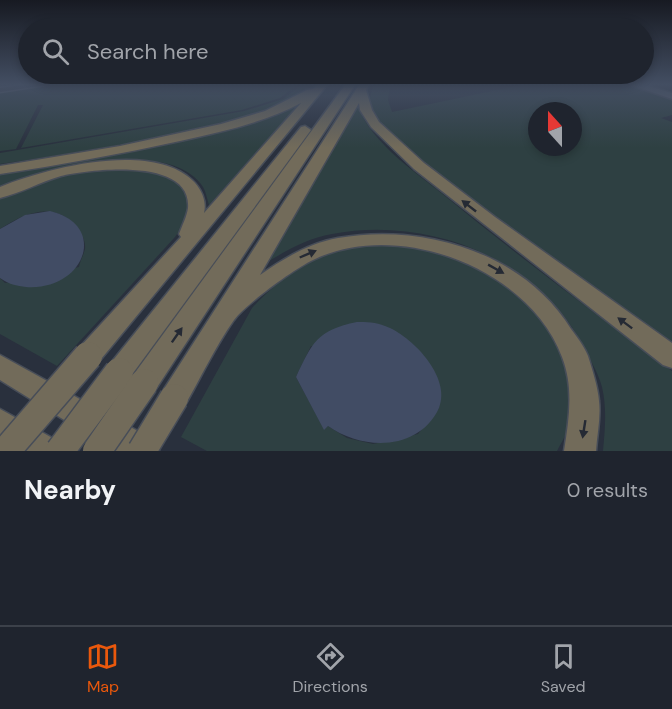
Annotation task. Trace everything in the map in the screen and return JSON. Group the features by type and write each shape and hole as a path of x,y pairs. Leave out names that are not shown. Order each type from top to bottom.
{"highway":[{"path":"0,170 140,146 234,124 285,106"},
{"path":"6,451 303,106"},
{"path":"97,451 131,378 324,106"},
{"path":"60,451 131,378 343,106"},
{"path":"0,366 143,451 347,106"},
{"path":"365,106 375,124 419,166 672,357"},
{"path":"0,193 39,178 100,165 148,166 173,174 185,180 193,189 198,209 188,235 163,270"},
{"path":"226,313 282,268 316,250 337,244 361,239 397,239 433,244 471,256 505,274 537,300 561,329 572,347 580,365 587,410 580,451"},
{"path":"0,423 45,451"}],"shaded area":[{"path":"0,106 37,106 16,149 0,151"},
{"path":"42,106 255,106 242,110 21,148"},
{"path":"260,106 278,106 249,118 202,130 0,164 0,153 244,111"},
{"path":"297,106 209,205 203,187 187,172 164,163 136,160 106,161 75,166 46,172 0,187 0,172 225,130 259,121"},
{"path":"358,106 364,120 374,133 411,169 532,265 672,371 672,451 603,451 604,395 581,342 561,312 535,286 506,265 474,249 439,238 404,231 367,230 315,238 269,261"},
{"path":"371,106 390,106 392,112 420,106 528,106 528,156 582,156 582,106 672,106 672,115 661,118 672,122 672,348 439,176 394,139 374,115"},
{"path":"147,168 179,180 193,203 188,218 175,237 57,366 0,334 0,278 5,283 79,267 85,246 81,234 68,219 49,212 29,214 0,229 0,194 69,172"},
{"path":"369,245 402,246 445,253 478,267 518,294 550,330 561,351 568,374 570,420 567,432 557,451 207,451 181,437 252,308 278,283 304,264 350,248","holes":["311,346 439,408 418,434 373,444 347,438 328,426 324,429 296,377"]}],"water":[{"path":"50,211 68,218 79,229 84,242 82,256 75,268 63,279 46,285 23,287 0,278 0,229 25,215"},
{"path":"357,322 382,325 406,338 427,359 440,383 439,408 430,422 418,432 404,439 373,443 357,440 328,426 324,430 296,377 312,347 324,334"}]}
